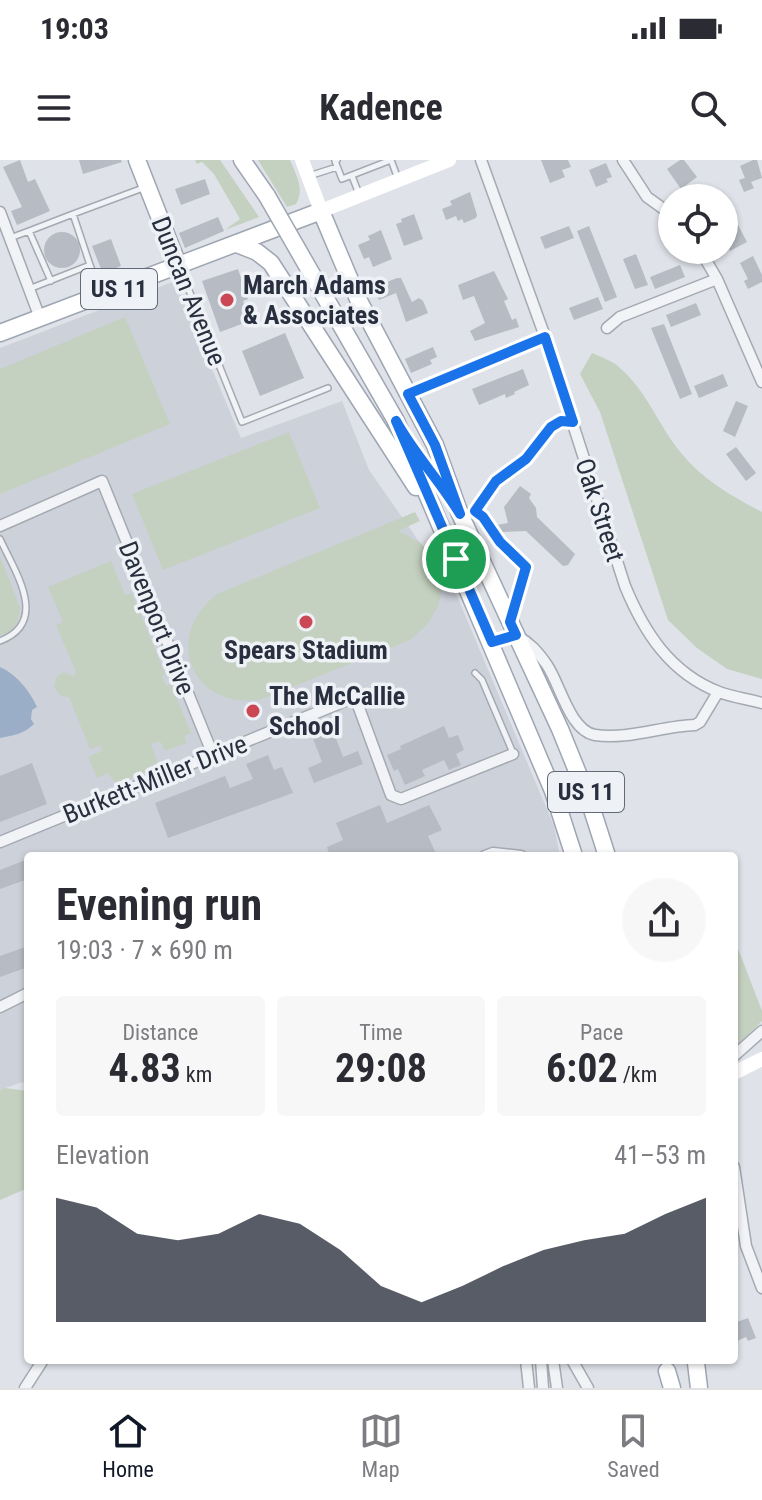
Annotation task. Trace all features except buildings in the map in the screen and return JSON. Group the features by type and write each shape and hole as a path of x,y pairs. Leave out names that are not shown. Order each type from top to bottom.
{"main road":[{"name":"Duncan Avenue","path":"137,160 179,267"},
{"path":"244,161 410,444 468,513"},
{"name":"US 11","path":"0,333 321,211 358,299 468,513 513,628 560,729 606,852"},
{"name":"US 11","path":"237,244 257,252 271,263 420,494 456,559 553,791 573,852"},
{"path":"396,421 456,559"},
{"path":"532,742 560,729"},
{"path":"696,1364 699,1388"},
{"path":"667,1371 672,1388"}],"street":[{"path":"302,160 321,211 449,160"},
{"name":"Oak Street","path":"481,160 545,337 625,586 640,622 671,663 718,692 762,703"},
{"path":"623,160 647,197 658,205"},
{"path":"0,212 40,318"},
{"path":"708,264 762,382"},
{"path":"607,328 620,317 717,279"},
{"path":"408,394 545,337"},
{"name":"Davenport Drive","path":"0,526 102,481 213,755"},
{"path":"492,642 513,628 532,645 549,667 580,726 598,735 695,725 718,692"},
{"name":"Burkett-Miller Drive","path":"0,842 355,697 391,795 401,799 513,754"},
{"path":"0,1007 24,997"},
{"path":"738,1052 762,1031"},
{"path":"738,1071 762,1059"},
{"path":"738,1192 747,1247 762,1288"},
{"path":"25,1388 40,1364"},
{"path":"526,1364 529,1388"},
{"path":"541,1364 543,1388"},
{"path":"554,1364 557,1388"},
{"path":"574,1364 588,1388"}],"lane":[{"path":"308,176 336,162 342,179 391,160 399,180"},
{"path":"352,176 359,196"},
{"path":"10,238 147,186"},
{"path":"73,214 101,296"},
{"path":"29,231 51,281"},
{"path":"29,289 90,265"},
{"name":"Duncan Avenue","path":"179,267 242,422 328,388"},
{"path":"513,628 526,567 500,542 483,517 468,513 496,481 526,459 551,427 561,421 573,422"},
{"path":"0,539 25,595 27,612 19,631 0,641"},
{"path":"475,673 482,680 513,754"}],"shaded area":[{"name":"The McCallie School","path":"175,281 241,438 342,401 369,470 457,596 554,826 559,852 24,852 24,1083 0,1090 0,348"}],"green space":[{"path":"195,160 220,160 259,217 225,230 240,219 214,174 202,162 197,164"},
{"path":"258,160 290,160 300,187 296,204 287,207"},
{"path":"125,317 170,424 0,494 0,369"},
{"path":"592,353 614,363 629,377 674,443 699,472 729,494 762,512 762,679 727,669 697,648 668,620 600,412 580,374"},
{"path":"289,432 320,508 163,570 132,494"},
{"path":"415,512 420,521 398,531 428,550 440,571 441,595 427,625 410,640 262,699 238,700 218,694 203,683 193,668 188,650 191,630 200,611 217,594"},
{"path":"0,556 20,608 15,626 0,636"},
{"path":"111,561 125,595 132,593 165,674 162,676 166,686 171,684 191,733 184,736 187,743 165,751 160,741 151,744 158,763 149,766 150,770 116,784 108,773 97,778 88,757 102,751 100,746 90,749 69,697 61,696 54,687 57,676 64,672 73,676 76,672 56,625 63,622 48,587"},
{"path":"738,948 762,1011 762,1021 738,1045"},
{"path":"0,1090 24,1090 24,1190 0,1200"}],"water":[{"path":"0,667 22,684 37,707 32,710 34,724 18,734 0,738"}],"place":[{"name":"March Adams & Associates","path":"227,300"},
{"name":"Spears Stadium","path":"306,622"},
{"name":"The McCallie School","path":"253,711"}],"route":[{"path":"545,337 573,422 561,421 551,427 526,459 496,481 475,511 526,567 510,622 516,635 492,642 456,559 396,421 460,514 435,445 408,394 545,337"}]}
